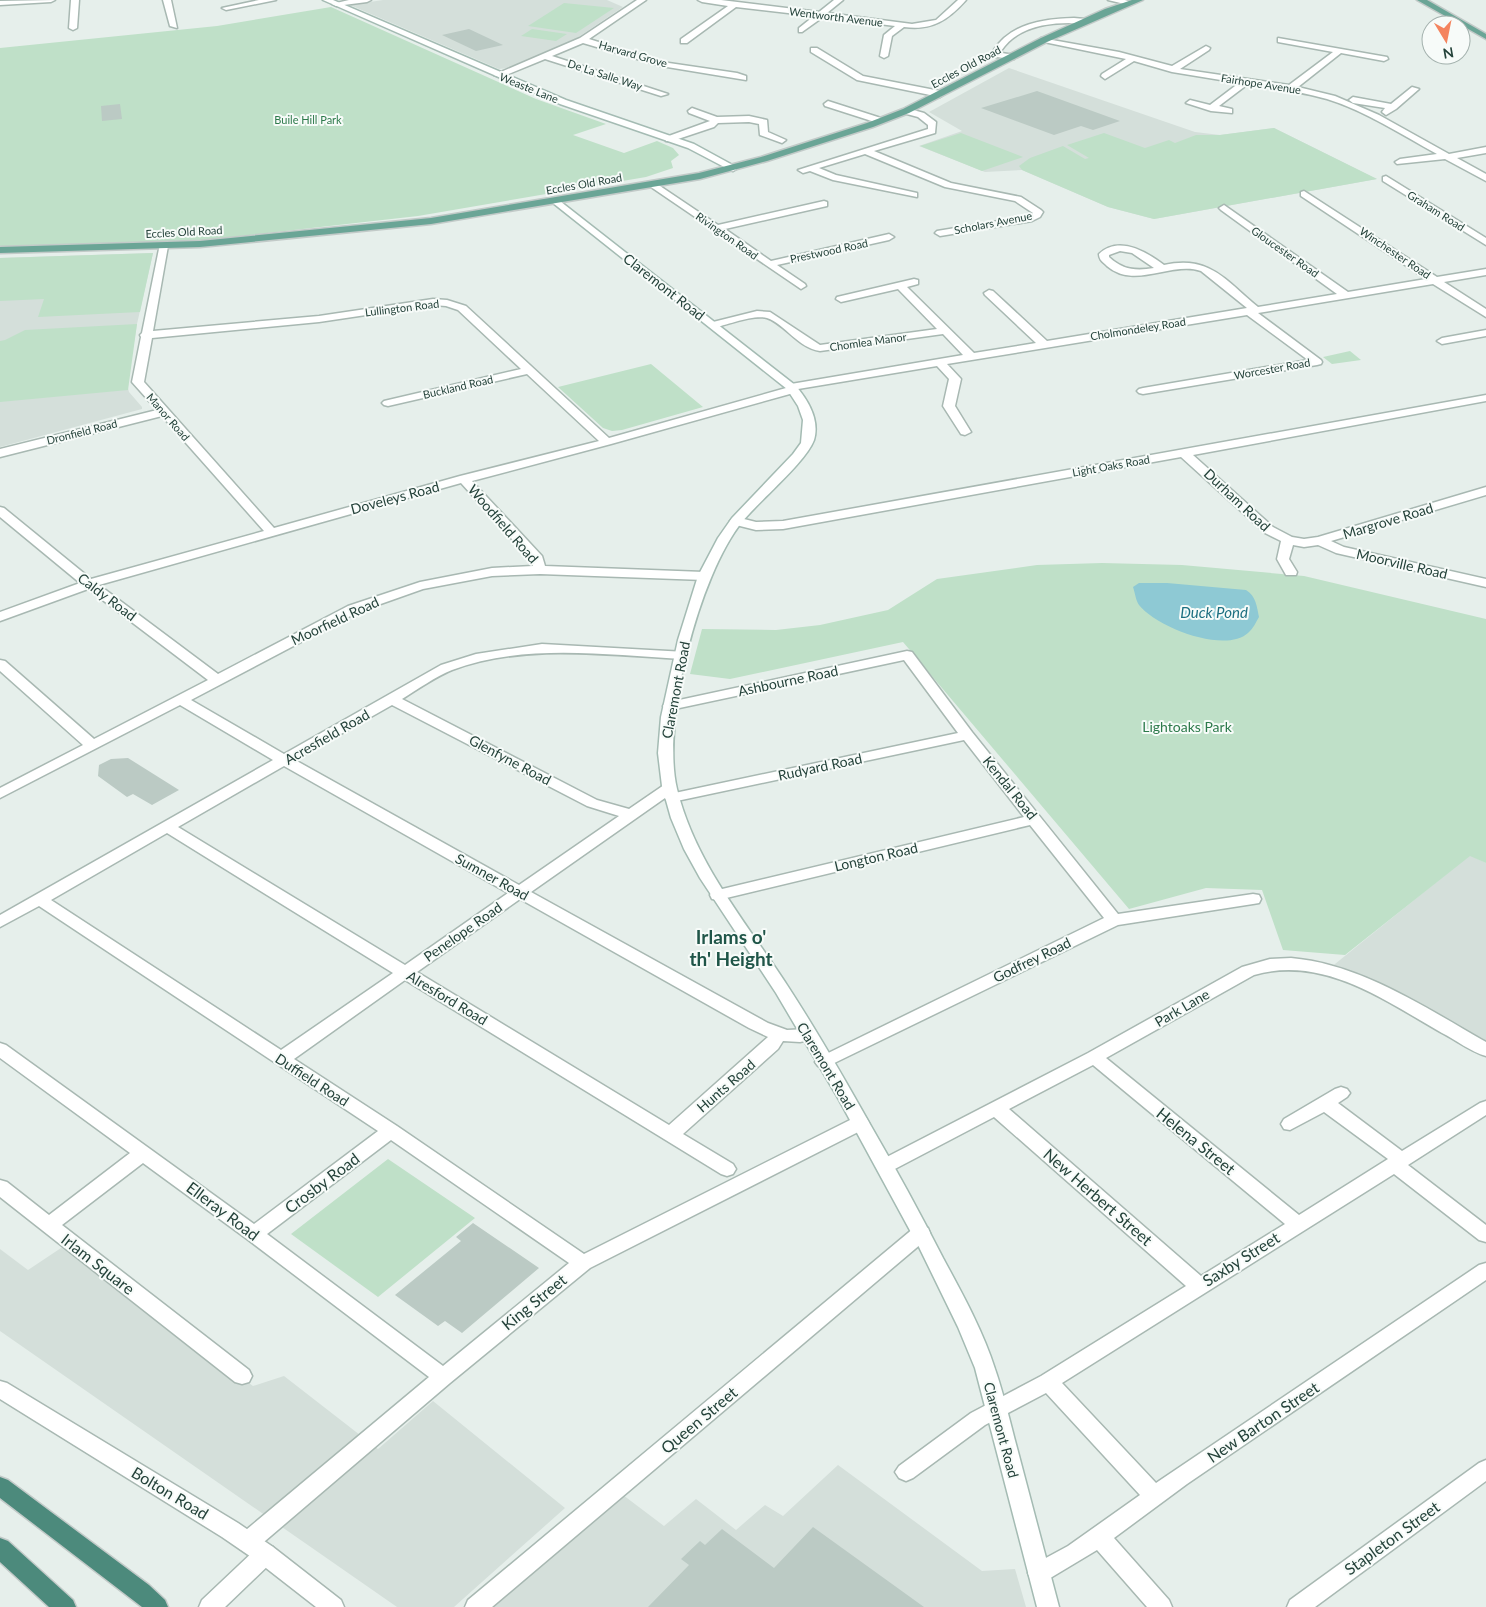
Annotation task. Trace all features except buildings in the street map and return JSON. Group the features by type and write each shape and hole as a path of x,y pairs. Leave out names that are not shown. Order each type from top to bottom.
{"highway":[{"path":"0,1486 141,1592 157,1607"},
{"path":"0,1548 65,1607"}],"main road":[{"name":"Eccles Old Road","path":"0,250 164,246 224,242 431,220 556,201 733,168 881,121 906,111 1044,40 1085,21 1139,0"},
{"path":"1421,0 1486,37"}],"street":[{"path":"0,3 51,0"},
{"path":"72,28 75,0"},
{"path":"167,0 174,26"},
{"path":"226,8 272,0"},
{"name":"Weaste Lane","path":"327,0 563,102 691,146 733,168"},
{"path":"336,4 367,0"},
{"path":"498,75 582,40 642,0"},
{"name":"Wentworth Avenue","path":"702,0 901,26 938,22 962,0"},
{"path":"802,30 839,0"},
{"path":"1112,0 1128,3"},
{"path":"684,40 735,4"},
{"path":"1011,57 999,55 997,51 1002,41 1016,32 1069,19 1085,21"},
{"path":"884,56 888,36 901,26"},
{"name":"Harvard Grove","path":"582,40 660,64 743,75"},
{"name":"Fairhope Avenue","path":"1044,40 1133,58 1172,70 1291,88 1332,98 1376,117 1486,178"},
{"path":"1281,40 1384,59"},
{"path":"1172,70 1206,48"},
{"path":"814,50 860,78 940,94"},
{"path":"1291,88 1339,51"},
{"name":"De La Salle Way","path":"545,56 652,90 663,90"},
{"path":"1105,76 1133,58"},
{"path":"1211,108 1246,82"},
{"path":"1376,117 1381,116 1415,89"},
{"path":"1332,98 1344,98 1393,107"},
{"path":"1190,103 1229,111"},
{"path":"828,104 881,121"},
{"path":"692,111 716,120 749,119 764,122 763,133 782,140"},
{"path":"906,111 921,114 933,124 932,131 807,169 834,178 916,190 936,181"},
{"path":"669,138 711,125 716,120"},
{"path":"1400,162 1447,157 1486,150"},
{"name":"Scholars Avenue","path":"865,151 936,181 958,188 1018,199 1038,212 1032,218 940,233"},
{"path":"1390,156 1411,169"},
{"name":"Graham Road","path":"1386,179 1486,242"},
{"name":"Rivington Road","path":"654,184 801,286"},
{"name":"Winchester Road","path":"1304,194 1486,314"},
{"name":"Claremont Road","path":"556,201 792,388 803,404 809,420 807,442 798,455 736,521 719,544 704,576 681,655 670,706 664,751 671,793 686,837 718,895 782,990 885,1166 973,1336 985,1368 1048,1607"},
{"path":"716,228 824,204"},
{"name":"Gloucester Road","path":"1224,208 1346,295"},
{"name":"Prestwood Road","path":"768,264 889,237"},
{"name":"Manor Road","path":"164,246 145,335 138,382 271,532"},
{"path":"1162,269 1136,250 1120,249 1104,254 1104,258 1121,271 1137,272 1162,269 1186,265 1201,267 1253,310"},
{"name":"Cholmondeley Road","path":"792,388 1044,344 1486,272"},
{"path":"842,299 914,282"},
{"path":"900,285 971,357"},
{"path":"989,293 1044,344"},
{"name":"Lullington Road","path":"145,335 293,322 426,303 447,303 462,308 607,442"},
{"name":"Worcester Road","path":"1143,391 1317,362 1253,310"},
{"name":"Chomlea Manor","path":"713,325 757,314 770,315 814,347 820,348 944,331"},
{"path":"1442,341 1486,333"},
{"path":"939,362 955,379 949,406 965,432"},
{"name":"Buckland Road","path":"388,403 529,370"},
{"name":"Doveleys Road","path":"0,617 89,584 464,479 607,442 792,388"},
{"name":"Light Oaks Road","path":"736,521 764,526 783,526 1486,398"},
{"name":"Dronfield Road","path":"0,453 164,412"},
{"name":"Durham Road","path":"1184,453 1268,530 1288,540"},
{"name":"Woodfield Road","path":"464,479 537,559 540,570"},
{"name":"Margrove Road","path":"1288,540 1304,543 1319,542 1486,491"},
{"name":"Caldy Road","path":"0,511 89,584 217,680"},
{"path":"1288,540 1283,559 1291,572"},
{"name":"Moorville Road","path":"1319,542 1340,550 1486,583"},
{"name":"Moorfield Road","path":"0,794 353,609 420,586 492,572 540,570 704,576"},
{"name":"Acresfield Road","path":"0,922 446,668 503,652 542,648 681,655"},
{"name":"Ashbourne Road","path":"670,706 907,655"},
{"name":"Kendal Road","path":"907,655 967,735 1114,920"},
{"path":"0,664 92,745"},
{"name":"Sumner Road","path":"181,700 284,761 519,893 778,1035 798,1038 808,1035"},
{"name":"Glenfyne Road","path":"392,700 592,803 630,814"},
{"name":"Rudyard Road","path":"671,793 967,735"},
{"name":"Penelope Road","path":"281,1059 630,814 671,793"},
{"name":"Longton Road","path":"718,895 1035,819"},
{"name":"Alresford Road","path":"167,827 727,1169"},
{"name":"Duffield Road","path":"39,899 391,1131 583,1263"},
{"name":"Godfrey Road","path":"824,1062 1114,920 1253,899"},
{"name":"Park Lane","path":"885,1166 1094,1058 1248,970 1268,964 1292,962 1330,969 1366,983 1486,1050"},
{"name":"Hunts Road","path":"671,1134 772,1045 778,1035"},
{"name":"Elleray Road","path":"0,1049 254,1234 442,1377"},
{"name":"Helena Street","path":"1094,1058 1297,1224"},
{"path":"1290,1124 1341,1093"},
{"path":"1325,1103 1486,1235"},
{"name":"Saxby Street","path":"906,1472 978,1419 1048,1382 1486,1106"},
{"name":"New Herbert Street","path":"997,1109 1199,1286"},
{"name":"King Street","path":"211,1607 257,1548 442,1377 583,1263 860,1123"},
{"name":"Crosby Road","path":"254,1234 391,1131"},
{"name":"Irlam Square","path":"143,1153 49,1225 242,1376"},
{"path":"0,1187 49,1225"},
{"name":"Queen Street","path":"476,1607 921,1233"},
{"name":"New Barton Street","path":"1039,1573 1053,1567 1486,1270"},
{"path":"1048,1382 1154,1496"},
{"name":"Bolton Road","path":"0,1389 257,1548 333,1607"},
{"name":"Stapleton Street","path":"1298,1607 1486,1469"},
{"path":"1098,1536 1161,1607"}],"shaded area":[{"path":"383,0 607,0 623,7 577,38 508,68 499,69 350,5"},
{"path":"1009,68 1195,132 1220,135 1274,128 1377,179 1154,219 1108,207 1022,170 985,172 919,146 962,131 929,112"},
{"path":"153,253 137,324 127,385 129,392 142,409 0,447 0,258"},
{"path":"1470,855 1486,863 1486,1048 1330,968"},
{"path":"64,1246 253,1386 284,1376 378,1449 433,1401 565,1508 454,1607 397,1607 0,1331 0,1249 28,1270"},
{"path":"838,1465 982,1571 1015,1569 1026,1607 491,1607 623,1495 664,1526 696,1499 736,1530 765,1505 783,1516"}],"green space":[{"path":"564,3 614,8 576,33 528,26"},
{"name":"Buile Hill Park","path":"331,7 536,99 606,124 573,135 624,153 657,141 673,148 679,155 671,161 673,168 646,177 418,216 195,241 0,248 0,48 217,26"},
{"path":"532,29 567,34 556,41 521,36"},
{"path":"1274,128 1377,179 1154,219 1108,207 1022,170 1019,166 1030,158 1063,146 1085,159 1089,158 1067,145 1104,133 1145,148 1169,140 1175,143 1196,135 1220,135"},
{"path":"961,133 1023,157 982,171 920,146"},
{"path":"153,253 140,312 38,317 44,299 0,301 0,258"},
{"path":"137,324 128,390 0,402 0,341 25,330"},
{"path":"1350,351 1361,360 1332,364 1323,357"},
{"path":"651,364 703,407 622,430 612,431 603,428 558,387"},
{"name":"Lightoaks Park","path":"1102,563 1182,565 1304,576 1486,619 1486,863 1470,856 1345,955 1283,950 1262,890 1206,888 1129,909 903,642 730,679 690,674 702,629 776,630 820,625 888,610 937,579 1037,565"},
{"path":"388,1159 475,1218 378,1297 291,1234"}],"water":[{"name":"Duck Pond","path":"1139,583 1167,583 1246,590 1254,599 1259,617 1248,633 1237,639 1224,641 1191,635 1160,622 1139,605 1133,587"}],"district":[{"name":"Irlams o' th' Height","path":"731,948"}]}
